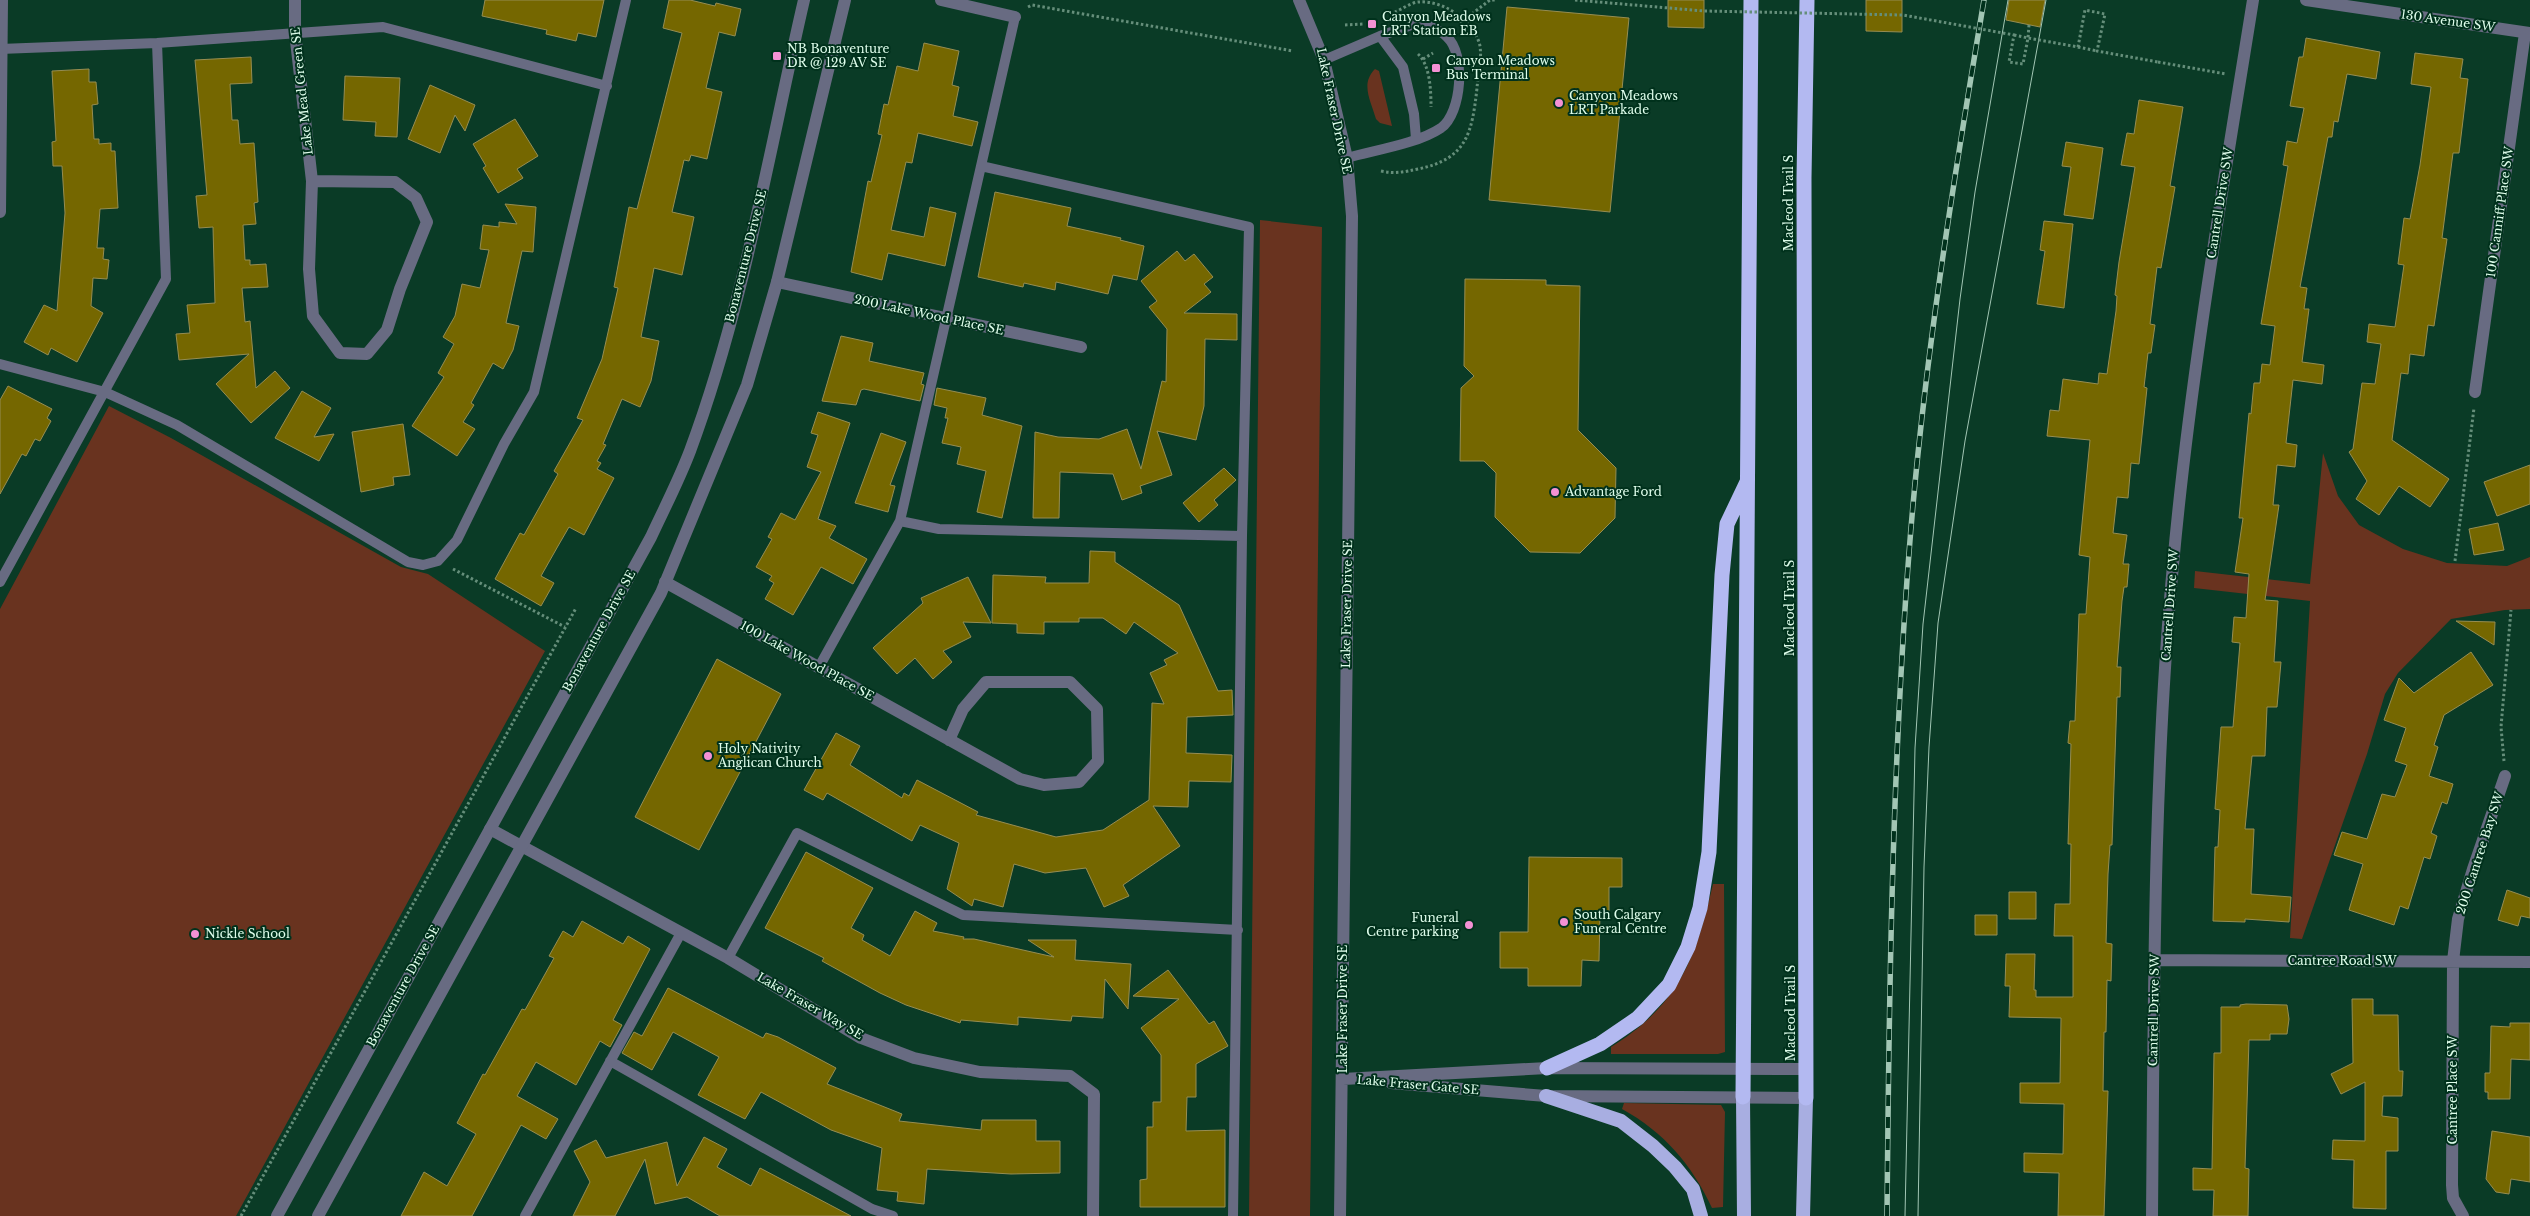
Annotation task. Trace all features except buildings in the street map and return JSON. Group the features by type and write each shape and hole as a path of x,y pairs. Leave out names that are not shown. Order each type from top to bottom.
{"highway":[{"path":"1744,1216 1742,1069 1749,479 1751,0"},
{"name":"Macleod Trail S","path":"1803,1216 1806,1098 1804,178 1807,0"},
{"path":"1547,1068 1600,1044 1638,1018 1669,985 1688,947 1700,908 1709,852 1722,575 1727,524 1749,479"},
{"path":"1546,1096 1621,1121 1676,1167 1693,1190 1702,1216"}],"street":[{"path":"0,212 2,0"},
{"name":"Lake Mead Green SE","path":"295,0 295,32 312,182 309,269 312,316 340,353 367,354 387,330 400,289 428,222 416,198 395,182 312,182"},
{"name":"Bonaventure Drive SE","path":"277,1216 651,537 690,452 721,358 758,207 804,0"},
{"path":"318,1216 665,582 747,385 777,282 845,0"},
{"path":"941,0 1015,17"},
{"name":"Lake Fraser Drive SE","path":"1299,0 1324,60 1346,158 1352,216 1340,1216"},
{"name":"Cantrell Drive SW","path":"2152,1216 2155,960 2160,762 2172,566 2201,327 2218,209 2253,0"},
{"name":"130 Avenue SW","path":"2306,0 2527,33"},
{"name":"100 Canniff Place SW","path":"2475,392 2527,33"},
{"name":"200 Lake Wood Place SE","path":"777,282 1081,348"},
{"name":"100 Lake Wood Place SE","path":"665,582 819,667 949,740 1020,779 1044,785 1079,782 1098,761 1096,709 1070,682 986,682 963,709 949,740"},
{"name":"200 Cantree Bay SW","path":"2453,961 2458,919 2505,776"},
{"name":"Lake Fraser Way SE","path":"490,829 728,958 861,1038 914,1058 980,1072 1070,1076 1094,1094 1093,1216"},
{"name":"Cantree Road SW","path":"2155,960 2530,962"},
{"name":"Cantree Place SW","path":"2453,961 2452,1192 2453,1198 2463,1216"},
{"name":"Lake Fraser Gate SE","path":"1343,1079 1547,1068 1806,1069"},
{"name":"Lake Fraser Gate SE","path":"1343,1079 1546,1096 1806,1098"}],"lane":[{"path":"0,364 105,392 177,425 408,562 423,565 438,561 457,540 504,444 534,392 626,0"},
{"path":"819,667 900,521 1015,17"},
{"path":"1324,60 1380,36 1420,22 1447,37 1455,50 1460,78 1456,109 1442,127 1416,138 1346,158"},
{"path":"1,49 157,43 383,27 607,86"},
{"path":"1380,36 1402,67 1414,114 1416,138"},
{"path":"0,582 166,280 157,43"},
{"path":"981,166 1249,227 1242,536 1234,1216"},
{"path":"900,521 939,529 1242,536"},
{"path":"728,958 797,832 964,915 1238,930"},
{"path":"525,1216 681,933"},
{"path":"610,1061 872,1209 893,1216"}],"path":[{"path":"1460,23 1490,0 1496,0"},
{"path":"1575,0 1695,10 1902,15 2241,77"},
{"path":"1381,171 1395,174 1446,162 1468,135 1473,122 1481,55 1475,33 1463,20 1440,4 1418,2 1392,13"},
{"path":"1015,17 1032,5 1293,51"},
{"path":"2078,47 2085,10 2105,14 2097,51"},
{"path":"1345,25 1366,24"},
{"path":"2014,35 2009,62 2023,64 2029,25"},
{"path":"1424,59 1433,53"},
{"path":"1418,54 1424,59 1431,89 1431,107"},
{"path":"2455,561 2475,392"},
{"path":"438,561 565,627"},
{"path":"241,1216 576,608"},
{"path":"2505,776 2501,728 2511,610"}],"shaded area":[{"path":"1375,69 1379,71 1392,126 1380,123 1376,119 1368,93 1368,81"},
{"path":"1260,220 1322,227 1310,1216 1249,1216"},
{"name":"Nickle School","path":"109,406 171,438 401,567 428,574 545,651 236,1216 0,1216 0,609"},
{"path":"2323,453 2338,496 2359,525 2403,549 2447,563 2507,566 2530,557 2530,609 2505,610 2451,619 2398,673 2385,694 2367,754 2302,939 2290,938 2310,601 2194,588 2195,571 2310,584"},
{"path":"1713,884 1724,884 1725,1052 1718,1054 1611,1054 1611,1047 1634,1031 1653,1014 1669,996 1681,977 1699,935"},
{"path":"1624,1103 1721,1105 1725,1112 1723,1207 1712,1208 1686,1164 1664,1139 1622,1109"}],"tram line":[{"path":"1905,1216 1915,748 1923,624 1960,299 1975,192 2008,0"},
{"path":"1918,1216 1924,867 1929,747 1938,623 1965,441 2046,0"}],"railway":[{"path":"1887,1216 1890,967 1895,802 1909,553 1922,414 1940,276 1984,0"}],"place":[{"name":"Canyon Meadows LRT Station EB","path":"1372,24"},
{"name":"NB Bonaventure DR @ 129 AV SE","path":"777,56"},
{"name":"Canyon Meadows Bus Terminal","path":"1436,68"},
{"name":"Canyon Meadows LRT Parkade","path":"1559,103"},
{"name":"Advantage Ford","path":"1555,492"},
{"name":"Holy Nativity Anglican Church","path":"708,756"},
{"name":"South Calgary Funeral Centre","path":"1564,922"},
{"name":"Funeral Centre parking","path":"1469,925"},
{"name":"Nickle School","path":"195,934"}]}
